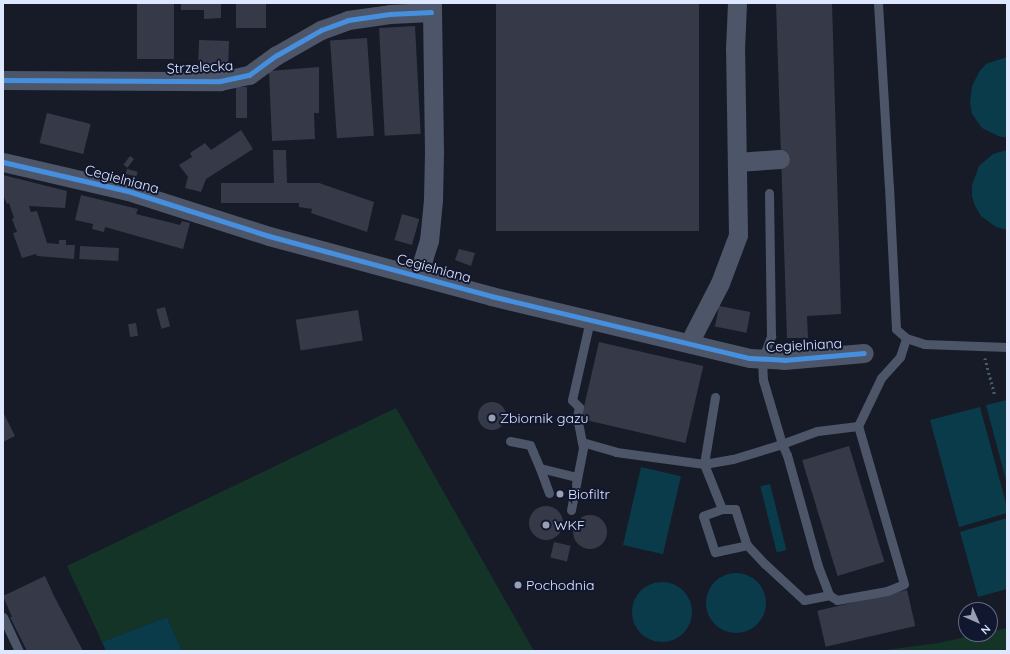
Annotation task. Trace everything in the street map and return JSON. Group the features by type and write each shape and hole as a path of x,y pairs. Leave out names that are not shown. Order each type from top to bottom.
{"street":[{"path":"689,343 720,283 738,235 735,50 737,3"},
{"path":"418,276 429,241 433,200 434,152 431,7"},
{"name":"Strzelecka","path":"3,80 220,81 249,75 277,55 321,30 348,20 389,8 431,7"},
{"path":"737,162 780,159"},
{"name":"Cegielniana","path":"3,162 128,191 269,236 491,296 762,360 784,360 864,353"}],"lane":[{"path":"878,3 890,186 896,329 906,338 924,344 1007,347"},
{"path":"769,193 771,336 762,360 763,380 782,444 787,454 818,566 829,595 837,600 887,591 904,584 858,426 881,378 900,357 906,338"},
{"path":"571,510 583,448 577,417 579,407 572,400 590,320"},
{"path":"715,397 704,464 722,509"},
{"path":"582,442 616,452 704,464 732,459 782,444 817,431 858,426"},
{"path":"510,441 530,445 549,493"},
{"path":"540,468 577,477"},
{"path":"747,545 715,552 703,516 722,509 735,509 747,545 804,600 829,595"},
{"path":"3,616 19,651"}],"path":[{"path":"982,346 995,396"}],"green space":[{"path":"396,408 534,651 182,651 167,617 102,642 67,566"},
{"path":"1007,628 1007,651 879,651 958,639 958,642 998,642 998,630"}],"water":[{"path":"1007,57 1007,138 998,136 982,128 972,114 970,102 972,86 979,72 986,64"},
{"path":"1007,150 1007,230 996,227 981,216 975,206 972,196 972,185 979,166 993,154"},
{"path":"1007,400 1007,484 986,405"},
{"path":"980,407 1007,507 1007,513 959,527 930,420"},
{"path":"641,467 681,476 663,554 623,545"},
{"path":"770,484 786,550 777,552 760,486"},
{"path":"1007,518 1007,589 978,597 960,532"},
{"path":"736,573 748,575 761,586 764,591 766,603 764,615 753,628 748,631 736,633 724,631 711,620 708,615 706,603 708,591 719,578 724,575"},
{"path":"662,582 674,584 687,595 690,600 692,612 690,624 679,637 674,640 662,642 650,640 637,629 634,624 632,612 634,600 645,587 650,584"},
{"path":"167,617 182,651 106,651 102,642"}],"building":[{"path":"137,3 174,3 174,59 137,59"},
{"path":"181,3 221,3 221,18 204,19 204,10 181,10"},
{"path":"236,3 266,3 266,28 236,28"},
{"path":"496,3 699,3 699,231 496,231"},
{"path":"776,3 832,3 841,314 807,316 808,338 787,338"},
{"path":"415,26 421,134 385,136 379,28"},
{"path":"367,38 374,136 337,138 330,41"},
{"path":"199,40 229,41 228,67 198,66"},
{"path":"319,67 319,113 314,113 315,139 272,141 269,71"},
{"path":"236,87 247,87 247,118 236,118"},
{"path":"47,113 91,124 83,154 40,143"},
{"path":"241,130 253,149 206,179 201,192 185,188 188,177 179,165 192,157 190,153 205,143 211,150"},
{"path":"273,150 286,150 287,183 319,183 374,202 367,232 311,213 312,209 299,207 299,203 221,203 221,183 274,183"},
{"path":"130,156 134,159 127,168 123,165"},
{"path":"127,169 138,172 136,177 126,174"},
{"path":"3,175 67,191 65,208 29,206 31,212 37,211 47,243 59,244 59,240 66,240 66,245 75,245 74,259 37,256 36,254 22,258 13,233 17,232 12,219 14,218 9,203 7,204 3,195"},
{"path":"81,195 138,209 136,214 180,225 182,221 190,223 183,249 105,227 104,232 92,229 93,224 75,220"},
{"path":"402,214 419,219 412,245 395,240"},
{"path":"80,246 119,248 118,261 79,259"},
{"path":"459,249 475,253 471,266 455,260"},
{"path":"719,306 750,312 746,333 715,327"},
{"path":"165,307 170,326 161,329 156,309"},
{"path":"358,310 363,341 301,350 296,320"},
{"path":"136,323 138,336 130,337 128,324"},
{"path":"599,342 703,366 685,443 581,419"},
{"name":"Zbiornik gazu","path":"492,402 498,403 502,406 505,410 505,422 502,426 498,429 492,430 486,429 482,426 479,422 478,416 479,410 482,406 486,403"},
{"path":"3,412 15,436 3,442"},
{"path":"849,446 884,562 838,576 802,460"},
{"name":"Biofiltr","path":"556,490 565,492 563,498 555,496"},
{"name":"WKF","path":"546,506 558,511 563,523 558,535 546,540 534,535 529,523 534,511"},
{"name":"WKF","path":"590,515 602,520 607,532 602,544 590,549 578,544 573,532 578,520"},
{"path":"554,542 571,546 567,561 550,558"},
{"path":"45,576 83,651 27,651 10,617 12,617 3,596"},
{"name":"Pochodnia","path":"520,581 522,585 516,587 515,584"},
{"path":"907,590 915,626 826,647 817,611"}],"cycle path":[{"path":"3,80 220,81 249,75 277,55 321,30 348,20 390,14 431,12"},
{"path":"3,162 128,191 269,236 491,296 750,358 784,360 864,353"}],"place":[{"name":"Zbiornik gazu","path":"492,418"},
{"name":"Biofiltr","path":"560,494"},
{"name":"WKF","path":"546,525"},
{"name":"Pochodnia","path":"518,585"}]}
